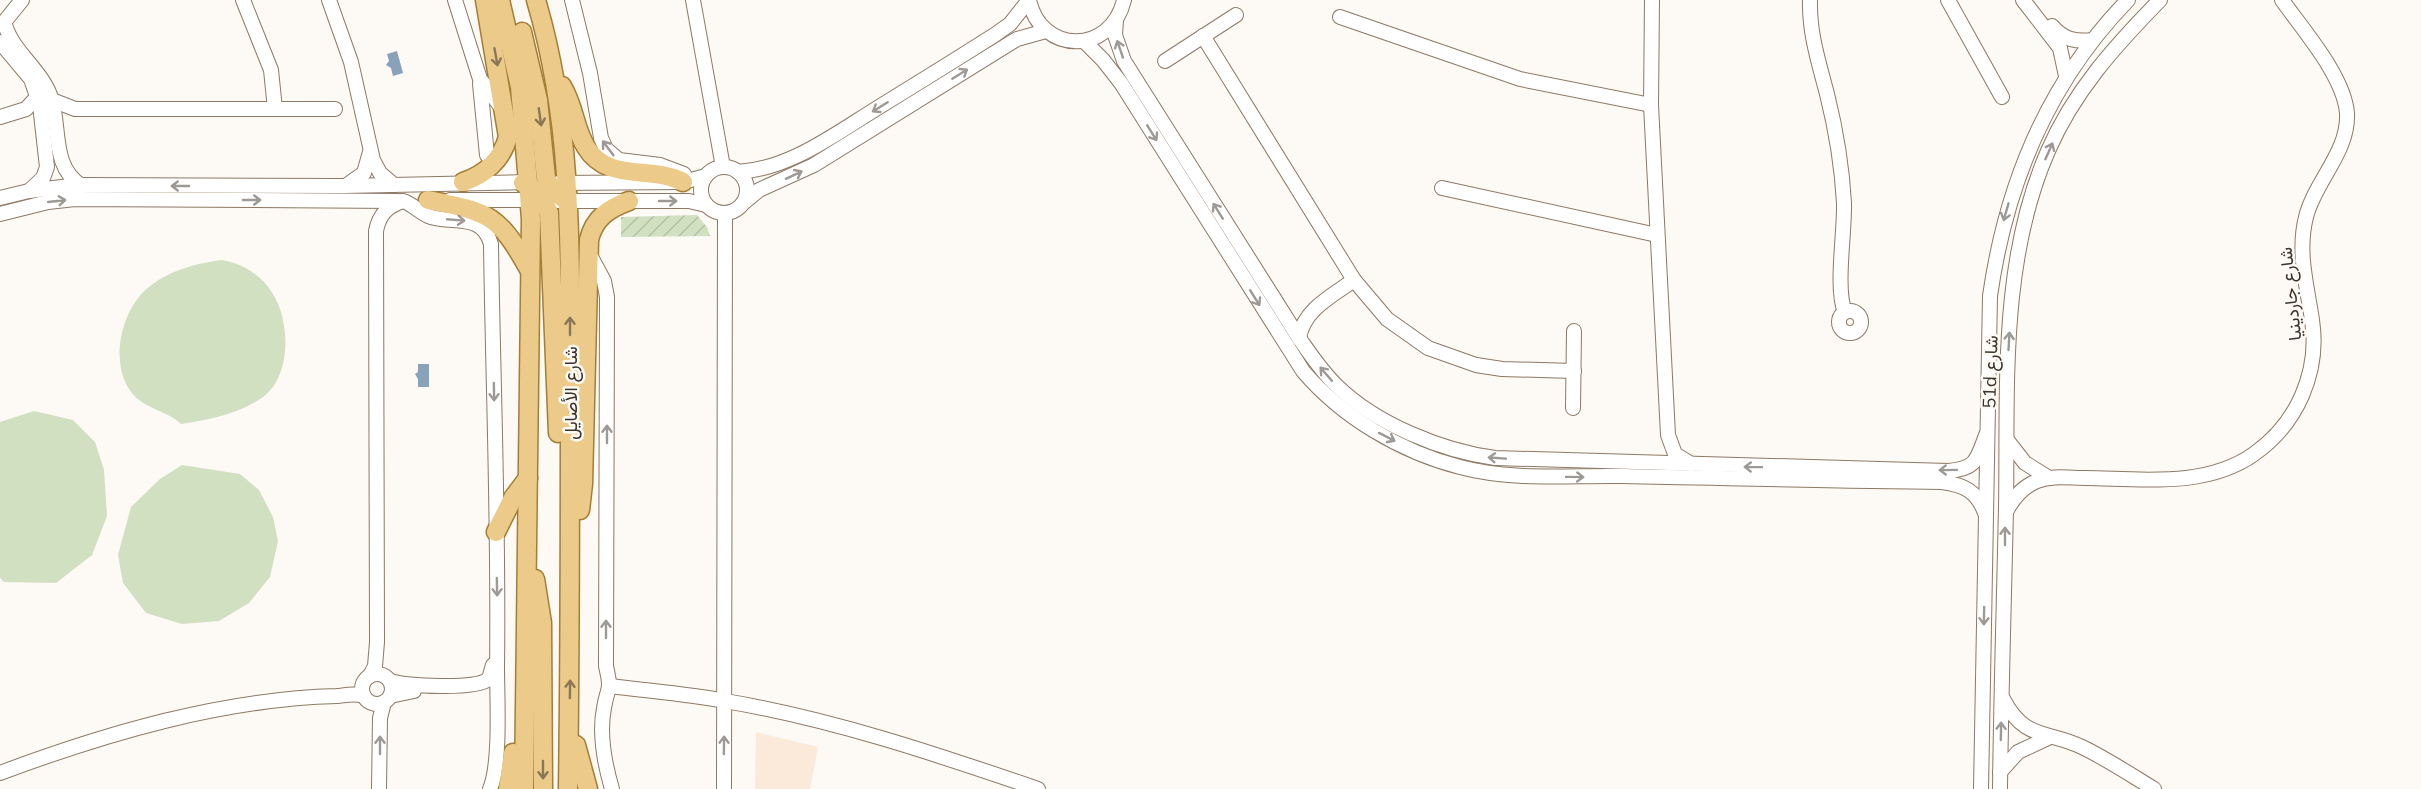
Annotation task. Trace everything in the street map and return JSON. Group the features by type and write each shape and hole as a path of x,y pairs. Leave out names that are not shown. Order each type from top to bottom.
{"main road":[{"path":"464,182 489,168 505,147 508,137 506,113 484,0"},
{"name":"شارع الأصايل","path":"500,0 545,191 570,538 568,789"},
{"path":"508,0 521,28 533,74 545,191"},
{"name":"شارع الأصايل","path":"524,789 532,275 545,191 554,74 536,0"},
{"path":"554,74 572,103 584,145 595,159 624,172 665,173 697,178"},
{"path":"428,200 469,208 492,218 510,235 532,275"},
{"path":"570,538 583,484 589,250 594,223 617,205 629,201"},
{"path":"496,532 513,498 528,478"},
{"path":"528,545 542,622 543,789"},
{"path":"508,789 512,772 516,671 527,624"},
{"path":"569,717 588,789"}],"street":[{"path":"2,20 13,0"},
{"path":"2,20 22,0"},
{"path":"243,0 271,70 275,109"},
{"path":"329,0 351,62 375,167 394,184"},
{"path":"455,0 480,79 487,155"},
{"path":"572,0 590,73 601,138 606,149 619,160 660,165 697,178 706,205"},
{"path":"693,0 723,167"},
{"path":"1029,0 1035,17 1047,31 1058,38 1084,41 1096,37 1116,20"},
{"path":"0,214 48,202 75,199 428,200 697,178 723,167 738,172 763,169 792,158 825,141 996,34 1010,24 1029,0"},
{"path":"1124,0 1116,20 1115,35 1124,61 1299,338 1323,370 1354,400 1385,420 1437,444 1495,458 1640,464 1963,470 1974,464 1986,435"},
{"path":"1652,0 1651,105 1668,435 1675,454 1693,465"},
{"path":"1810,0 1816,57 1835,128 1841,165 1844,238 1840,297 1845,312"},
{"path":"1948,0 2002,97"},
{"path":"2023,0 2060,48 2066,76"},
{"path":"2030,0 2065,38 2093,40"},
{"name":"51d شارع","path":"1981,789 1986,435 1990,296 1995,257 2018,176 2032,140 2066,76 2093,40 2128,0"},
{"path":"2123,39 2129,27 2147,6 2148,0"},
{"name":"51d شارع","path":"2000,789 2011,316 2019,253 2030,201 2048,151 2067,114 2098,67 2160,0"},
{"name":"شارع جاردينيا","path":"2006,512 2023,489 2049,478 2170,479 2216,472 2243,462 2272,440 2285,425 2307,387 2314,343 2303,276 2303,235 2313,198 2339,150 2346,130 2347,113 2344,96 2335,77 2282,0"},
{"path":"1165,61 1236,15"},
{"path":"1340,17 1435,52 1520,79 1651,105"},
{"path":"2,20 12,41 43,79 52,100 45,173 39,183 29,191"},
{"path":"0,198 29,191 82,186 344,186 464,182 629,201 689,201 725,213 738,208 759,190 814,165 1017,39 1047,31"},
{"path":"1203,36 1354,280 1387,319 1406,335 1444,355 1476,365 1502,369 1574,371"},
{"path":"1084,41 1104,60 1122,83 1303,371 1329,399 1369,427 1444,463 1482,472 1549,476 1941,482 1968,489 1981,502 1985,513"},
{"path":"0,42 26,71 38,96 63,168 82,186"},
{"path":"480,79 506,113"},
{"path":"0,119 26,110 38,96"},
{"path":"52,100 75,109 335,109"},
{"path":"50,129 75,109"},
{"path":"0,119 28,117 50,129"},
{"path":"344,186 364,173 370,147"},
{"path":"738,172 747,190 743,203"},
{"path":"1442,188 1657,236"},
{"path":"351,200 365,209 376,231"},
{"path":"366,685 375,666 377,642 376,231 378,222 387,208 403,201"},
{"path":"403,201 433,218 474,222 486,232 491,244 498,628 494,775 490,789"},
{"path":"724,789 725,213"},
{"path":"589,250 593,263 604,281 607,297 606,666 611,686 604,708 603,725 606,762 612,789"},
{"path":"1299,338 1303,324 1312,311 1354,280"},
{"path":"1279,309 1295,313 1312,311"},
{"path":"1573,408 1574,331"},
{"path":"1640,464 1659,452 1668,435"},
{"path":"2007,440 2025,463 2049,478"},
{"path":"0,772 103,739 191,715 248,704 330,694 366,685 379,674 406,685 484,683 492,674 493,637 498,628"},
{"path":"377,642 382,670 392,688 380,718 379,789"},
{"path":"366,685 375,704 410,691 475,690 486,695 497,712"},
{"path":"611,686 725,701 911,746 1038,789"},
{"path":"2002,698 2019,722 2048,738 2082,747 2154,789"},
{"path":"2000,772 2018,752 2048,738"}],"shaded area":[{"path":"756,732 818,747 810,789 755,789"}],"green space":[{"path":"697,215 707,227 710,236 621,237 621,217"},
{"path":"221,260 251,271 273,294 283,319 285,348 283,362 272,388 254,403 224,415 181,424 169,415 142,402 131,392 124,380 121,366 121,336 131,308 149,287 165,276 183,269"},
{"path":"34,411 73,420 95,442 104,470 107,516 92,555 56,583 4,582 0,578 0,422"},
{"path":"182,465 240,474 259,490 273,517 278,541 270,577 249,603 219,621 182,624 146,613 123,583 118,555 131,507 160,479"}],"water":[{"path":"397,51 403,73 393,76 391,68 386,65 389,61 387,54"},
{"path":"418,364 429,364 429,387 418,387 415,374 418,372"}]}
